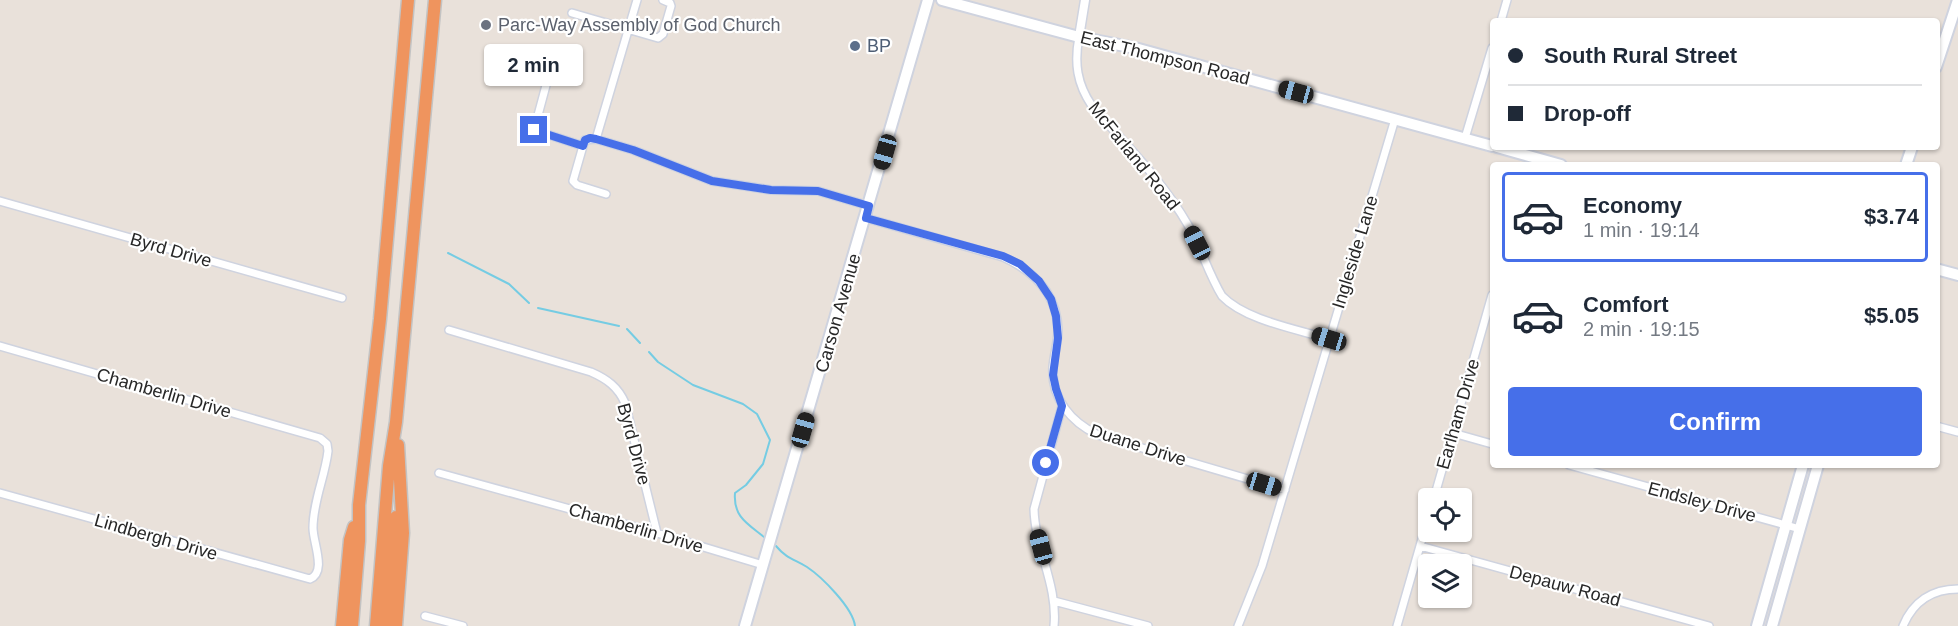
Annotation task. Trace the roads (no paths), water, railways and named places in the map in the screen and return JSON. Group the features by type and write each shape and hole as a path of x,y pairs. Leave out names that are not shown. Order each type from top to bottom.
{"highway":[{"path":"352,626 359,505 380,319 408,0"},
{"path":"376,626 389,466 396,422 435,0"},
{"path":"396,422 403,533 396,626"},
{"path":"387,626 400,486"},
{"path":"342,626 350,540 359,505"}],"main road":[{"name":"Carson Avenue","path":"745,626 928,0"},
{"name":"East Thompson Road","path":"942,0 1079,37 1135,48 1490,145"},
{"path":"1940,56 1958,0"},
{"name":"East Thompson Road","path":"1505,150 1531,161"},
{"path":"1940,270 1958,275"},
{"path":"1757,626 1802,468"},
{"path":"1772,626 1817,468"}],"street":[{"path":"596,139 637,0"},
{"path":"572,13 656,38 662,36 671,6 663,0"},
{"name":"McFarland Road","path":"1085,0 1076,55 1076,71 1080,87 1092,106 1139,157 1176,206 1189,227 1222,296 1245,313 1329,339"},
{"path":"1502,18 1507,0"},
{"path":"1465,138 1490,55"},
{"path":"548,78 534,130 583,146"},
{"name":"Ingleside Lane","path":"1238,626 1255,587 1285,490 1395,118"},
{"path":"606,194 577,185 573,181 585,140 590,138 633,150 712,181 771,190 818,191 869,206"},
{"name":"Byrd Drive","path":"0,201 342,298"},
{"name":"Duane Drive","path":"866,218 1003,256 1020,264 1034,276 1046,290 1056,316 1058,338 1053,375 1056,389 1062,406 1076,422 1098,435 1285,490"},
{"name":"Earlham Drive","path":"1437,488 1490,302"},
{"name":"Byrd Drive","path":"449,330 591,372 613,385 625,403 657,533"},
{"name":"Chamberlin Drive","path":"0,346 320,438 326,442 327,461 313,517 313,537 319,564 317,574 313,579"},
{"path":"1054,626 1054,601 1035,527 1034,509 1062,406"},
{"path":"1940,427 1958,432"},
{"path":"1453,433 1490,443"},
{"name":"Endsley Drive","path":"1580,468 1800,529"},
{"name":"Chamberlin Drive","path":"439,473 657,533 763,566"},
{"name":"Lindbergh Drive","path":"0,493 294,576 313,579"},
{"path":"1396,626 1421,542"},
{"name":"Depauw Road","path":"1420,546 1709,626"},
{"path":"1903,626 1909,614 1923,598 1935,592 1958,589"},
{"path":"1054,601 1148,626"},
{"path":"425,616 463,626"}],"waterway":[{"path":"448,253 509,284 529,303"},
{"path":"538,308 619,326"},
{"path":"627,329 640,343"},
{"path":"649,352 658,362 693,385 743,404 757,414 770,440 763,464 746,485 735,493 735,501 739,514 747,524 764,537"},
{"path":"776,546 787,556 807,567 828,585 849,611 855,626"}],"place":[{"name":"Parc-Way Assembly of God Church","path":"486,25"},
{"name":"BP","path":"855,46"}]}
